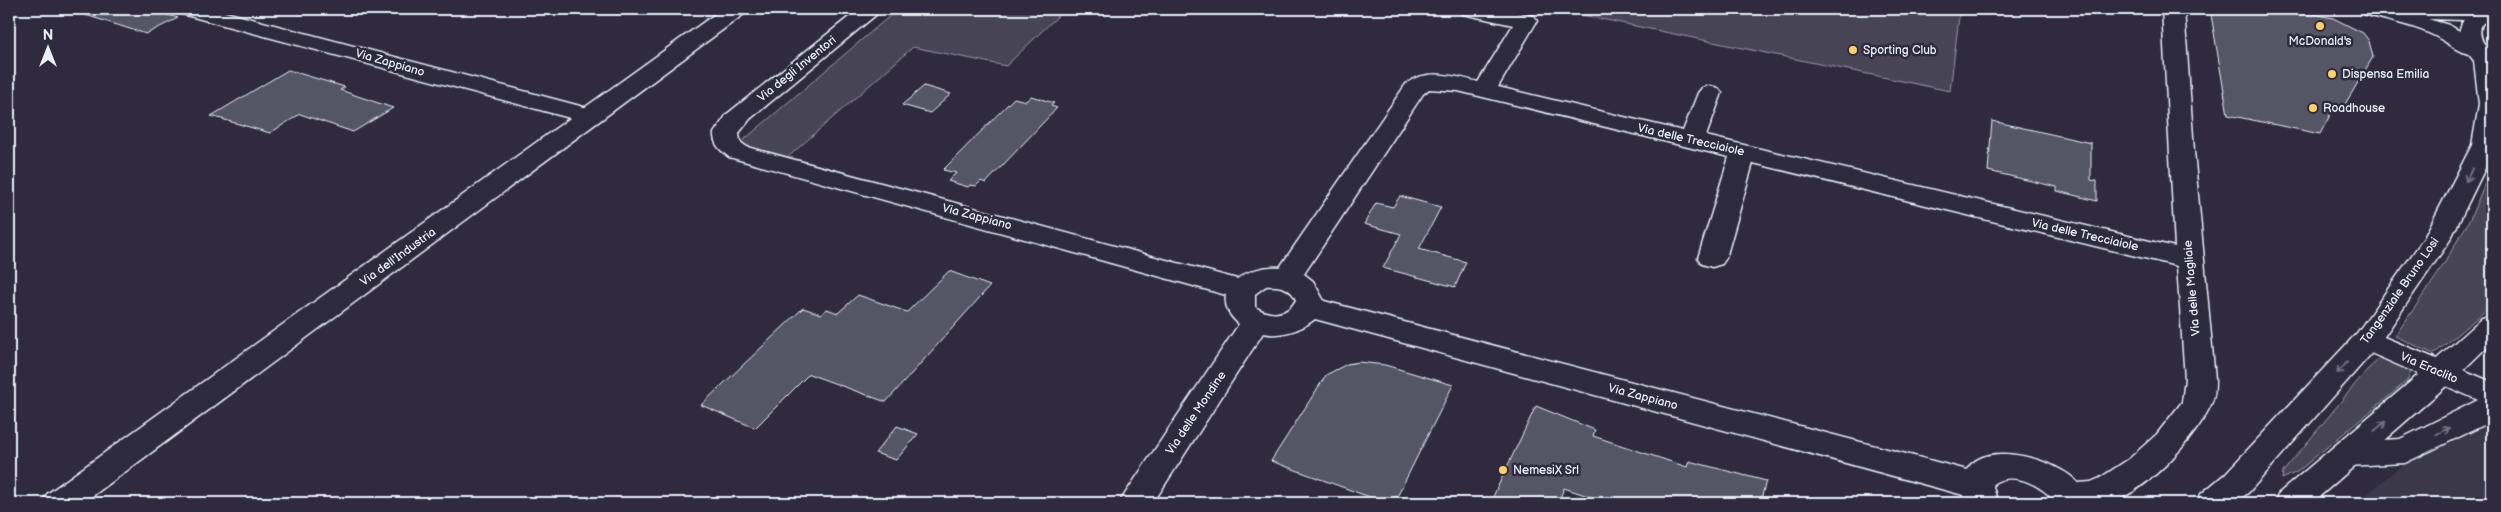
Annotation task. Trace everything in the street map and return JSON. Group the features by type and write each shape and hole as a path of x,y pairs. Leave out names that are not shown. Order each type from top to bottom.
{"street":[{"name":"Via Zappiano","path":"190,9 590,116"},
{"name":"Via dell'Industria","path":"59,503 736,9"},
{"name":"Via degli Inventori","path":"726,132 741,114 872,9"},
{"path":"1471,9 1529,15 1484,91"},
{"name":"Via delle Magliaie","path":"2073,500 2096,494 2131,477 2154,456 2189,418 2199,400 2200,379 2173,9"},
{"path":"2372,9 2440,30 2484,59"},
{"path":"2383,9 2428,14 2463,13 2489,9"},
{"name":"Tangenziale Bruno Losi","path":"2213,503 2237,483 2367,340 2436,240 2484,145 2491,104 2484,59 2468,36 2469,25 2476,15 2489,9"},
{"name":"Via delle Trecciaiole","path":"1287,278 1417,86 1429,82 1443,82 1484,91 2190,260"},
{"path":"1692,141 1710,93"},
{"name":"Via Zappiano","path":"726,132 729,146 738,152 1241,290"},
{"path":"1712,258 1743,153"},
{"path":"1277,276 1287,278 1303,286 1310,300 1304,314 1287,323 1277,324 1256,321 1241,310 1238,304 1241,290 1256,279 1277,276"},
{"name":"Via Zappiano","path":"1308,307 1980,495"},
{"name":"Via delle Mondine","path":"1135,503 1256,321"},
{"path":"2290,503 2441,373 2492,325"},
{"name":"Via Eraclito","path":"2367,340 2492,394"},
{"path":"2347,454 2405,450 2492,407"},
{"path":"1980,495 1980,477 1988,470 2000,466 2014,465 2046,475 2073,500"}],"shaded area":[{"path":"898,9 1049,9 1062,12 1006,66 913,47 787,158 739,144"},
{"name":"Sporting Club","path":"1553,9 1960,9 1950,91"},
{"path":"2492,166 2492,305 2434,354 2395,336 2438,274 2470,219"},
{"path":"2381,357 2412,370 2407,381 2297,472 2282,479 2283,472 2366,371"},
{"path":"2492,388 2492,503 2357,503"}],"building":[{"path":"79,9 148,9 178,18 146,34 79,13"},
{"path":"2210,9 2270,9 2295,15 2313,14 2333,18 2363,33 2369,41 2373,57 2344,106 2336,104 2320,134 2228,115"},
{"path":"288,70 345,87 340,90 393,108 353,132 300,114 270,133 211,116"},
{"path":"924,86 951,94 930,113 902,105"},
{"path":"1031,96 1054,103 1051,106 1057,108 986,183 981,181 976,186 970,185 968,187 948,181 956,173 943,170 1014,98 1026,101"},
{"path":"1992,121 2091,143 2091,180 2097,181 2097,201 2057,191 2057,187 1988,171"},
{"path":"1400,196 1441,207 1419,249 1466,262 1455,287 1383,268 1401,234 1364,224 1376,203 1393,207"},
{"path":"949,271 990,286 886,402 809,374 755,428 701,405 803,308 821,314 827,309 838,313 858,295 907,312"},
{"path":"1359,362 1385,365 1453,385 1394,503 1386,503 1271,461 1326,375 1347,364"},
{"path":"1536,406 1595,430 1593,436 1687,467 1689,461 1766,481 1760,503 1609,503 1564,488 1558,503 1490,503"},
{"path":"897,426 918,434 896,460 875,453"}],"place":[{"name":"McDonald's","path":"2320,26"},
{"name":"Sporting Club","path":"1853,50"},
{"name":"Dispensa Emilia","path":"2332,74"},
{"name":"Roadhouse","path":"2313,108"},
{"name":"NemesiX Srl","path":"1503,470"}]}
